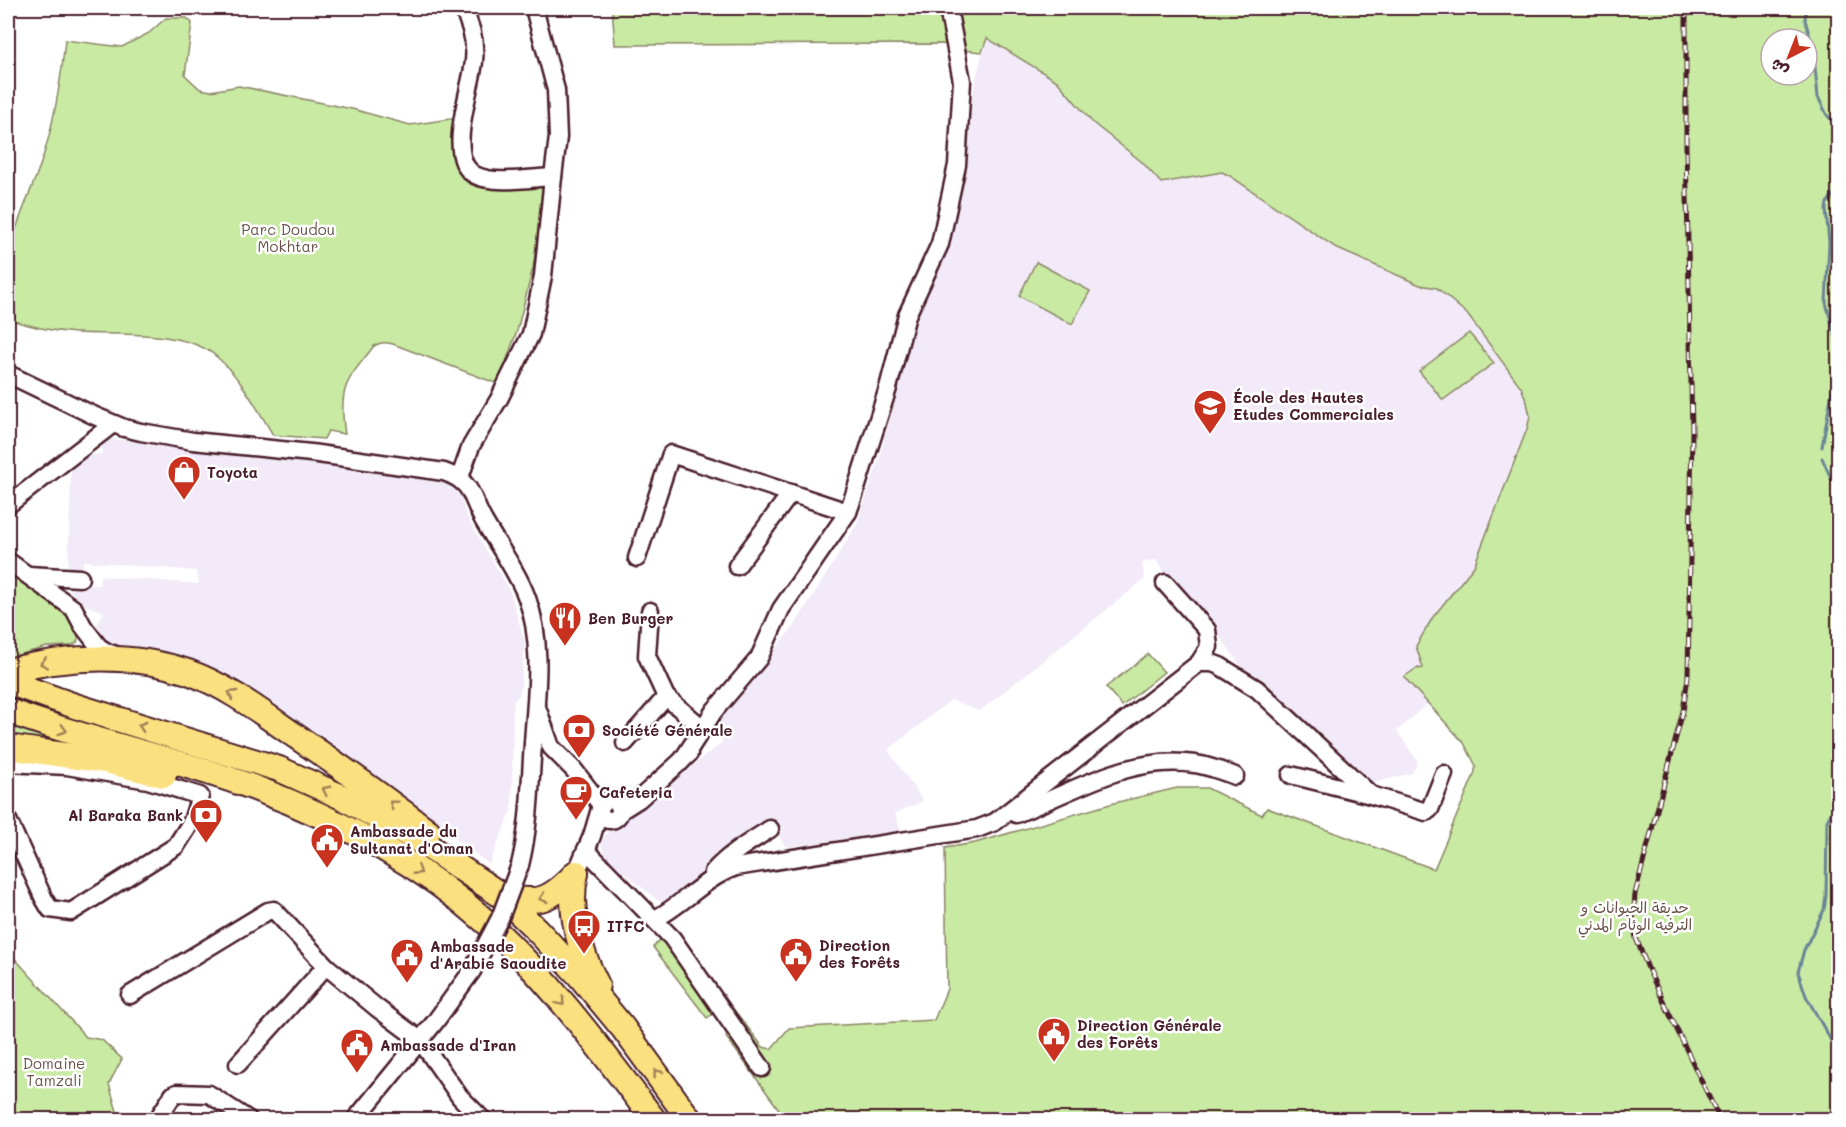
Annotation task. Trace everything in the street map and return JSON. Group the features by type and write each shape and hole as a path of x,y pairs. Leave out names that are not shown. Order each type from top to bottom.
{"highway":[{"path":"8,671 82,658 140,662 200,677 228,691 267,716 376,791 438,838 536,928 623,1028 690,1119"},
{"path":"17,685 75,706 245,758 301,778 376,815 423,843 502,896 527,901 548,898 576,873"},
{"path":"8,711 49,726 252,787 310,811 351,832 435,882 486,923 545,982 576,1018 654,1119"},
{"path":"8,749 61,753 189,780 351,832"},
{"path":"576,873 572,898 582,952 595,982 623,1028"}],"street":[{"path":"462,8 472,31 474,60 459,134 462,159 474,174 492,180 553,177"},
{"path":"460,477 471,446 500,399 531,334 543,276 558,137 556,90 534,8"},
{"path":"576,873 589,843 609,808 639,799 681,762 709,730 714,711 759,658 781,609 848,512 888,388 907,315 940,244 957,165 962,81 948,8"},
{"path":"8,374 113,424 141,432 193,441 338,456 444,472 460,477 469,489 481,517 519,577 528,600 536,641 538,672 530,800 520,865 500,918 472,971 420,1040 355,1119"},
{"path":"8,505 113,424"},
{"path":"637,558 671,454 848,512"},
{"path":"737,566 791,493"},
{"path":"8,561 74,609 83,626 99,647 107,652 140,662"},
{"path":"27,575 80,578"},
{"path":"995,822 1199,663 1209,647 1207,630 1166,583"},
{"path":"650,611 647,656 666,697 709,730"},
{"path":"1199,663 1212,663 1220,666 1257,689 1371,795"},
{"path":"626,743 666,697"},
{"path":"535,704 551,747 609,808"},
{"path":"530,800 541,764 551,747"},
{"path":"8,763 67,766 148,780 200,796 192,821 176,846 71,912 50,909 8,820"},
{"path":"655,919 666,914 705,882 721,872 736,867 977,828 1101,777 1148,765 1194,764 1235,776"},
{"path":"1291,775 1371,795 1426,812 1430,809 1444,774"},
{"path":"705,882 720,864 770,829"},
{"path":"589,843 672,938 762,1068"},
{"path":"130,995 268,911 274,910 326,966 420,1040 460,1097 483,1119"},
{"path":"237,1064 326,966"},
{"path":"157,1119 177,1092 209,1094 249,1119"}],"shaded area":[{"path":"986,38 1057,81 1093,123 1142,162 1160,183 1222,172 1338,249 1420,285 1437,288 1467,314 1521,387 1530,416 1527,429 1474,566 1433,617 1416,646 1423,668 1405,677 1428,703 1397,731 1418,762 1412,773 1370,784 1248,676 1209,621 1170,584 1156,560 1142,563 1145,579 980,711 951,700 888,750 923,801 895,813 901,831 786,847 769,822 668,906 657,900 607,858 601,845 611,829 723,742 710,727 795,625 856,526 879,460 900,373 923,301 942,261 975,83"},
{"path":"101,438 278,454 444,482 454,490 460,497 467,517 510,591 525,643 520,695 514,700 513,710 512,810 489,864 422,814 255,698 108,647 94,631 104,612 70,600 71,583 99,585 100,576 199,584 196,571 83,561 83,570 68,570 71,470 83,456 102,454"}],"green space":[{"name":"حديقة الحيوانات و الترفيه الوئام المدني","path":"612,8 1838,8 1838,1119 786,1119 726,1037 728,1034 713,1014 707,1018 653,947 671,929 763,1047 771,1049 789,1028 934,1020 947,989 945,848 975,843 1114,803 1177,788 1207,788 1262,815 1267,808 1434,869 1476,766 1464,743 1404,677 1418,667 1423,668 1416,646 1433,617 1474,566 1530,416 1521,387 1467,314 1437,288 1420,285 1338,249 1222,172 1161,183 1142,162 1093,123 1057,81 987,38 982,52 962,50 948,44 615,45"},
{"name":"Parc Doudou Mokhtar","path":"166,18 187,18 192,23 185,75 200,89 211,91 239,86 352,109 410,125 457,118 455,162 463,179 483,188 545,185 533,268 517,331 498,384 393,344 381,343 374,346 346,386 343,406 345,434 328,431 324,439 273,435 234,374 217,357 203,348 166,337 66,332 8,319 7,277 10,251 50,133 65,40 122,47 149,33"},
{"path":"1036,262 1090,291 1072,324 1019,296"},
{"path":"1469,333 1494,363 1443,400 1419,371"},
{"path":"8,572 65,612 78,633 77,643 70,646 47,647 8,658"},
{"path":"1148,654 1164,672 1122,706 1106,687"},
{"path":"8,722 116,755 8,738"},
{"name":"Domaine Tamzali","path":"8,951 86,1037 102,1040 122,1059 109,1084 118,1115 124,1119 8,1119"}],"waterway":[{"path":"1806,8 1805,20 1813,48 1818,97 1827,115 1838,127"},
{"path":"1822,447 1838,358 1838,344 1826,303 1829,243 1826,209 1827,203 1838,189"},
{"path":"1822,458 1838,494"},
{"path":"1838,527 1836,542 1838,564"},
{"path":"1838,799 1827,821 1824,910 1804,950 1798,972 1806,996 1838,1053"}],"railway":[{"path":"1686,8 1686,147 1692,432 1688,677 1683,711 1635,894 1633,920 1636,938 1649,971 1720,1120"}],"place":[{"name":"École des Hautes Etudes Commerciales","path":"1210,435"},
{"name":"Toyota","path":"184,501"},
{"name":"Ben Burger","path":"565,647"},
{"name":"Société Générale","path":"579,759"},
{"name":"Cafeteria","path":"576,821"},
{"name":"Al Baraka Bank","path":"206,844"},
{"name":"Ambassade du Sultanat d'Oman","path":"327,869"},
{"name":"ITFC","path":"584,955"},
{"name":"Direction des Forêts","path":"796,983"},
{"name":"Ambassade d'Arabie Saoudite","path":"407,984"},
{"name":"Direction Générale des Forêts","path":"1054,1063"},
{"name":"Ambassade d'Iran","path":"357,1074"}]}
